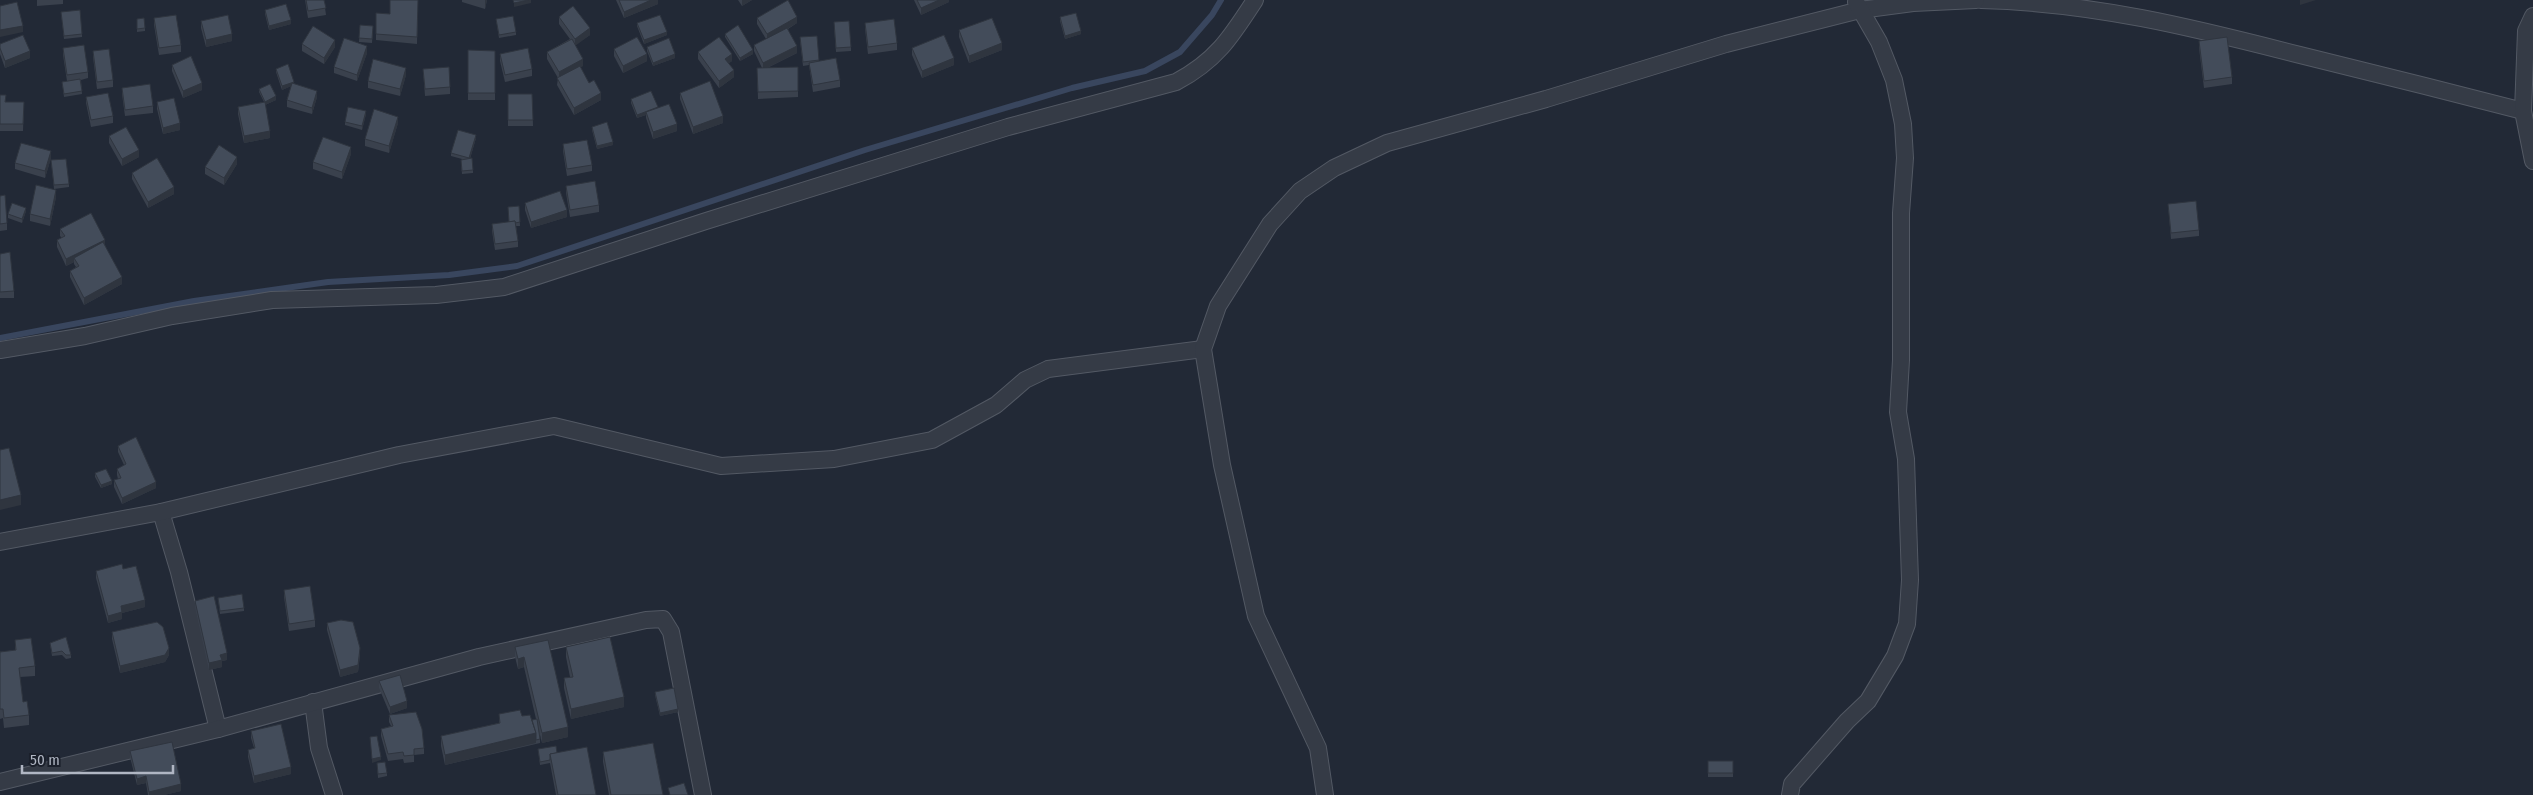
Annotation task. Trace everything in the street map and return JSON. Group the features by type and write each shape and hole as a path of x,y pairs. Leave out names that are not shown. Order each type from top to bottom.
{"street":[{"path":"0,350 85,336 172,316 272,300 436,295 504,287 1008,127 1176,82 1200,70 1230,40 1255,0"},
{"path":"1325,795 1318,748 1256,616 1222,465 1203,349 1218,306 1270,224 1300,191 1334,168 1387,143 1546,99 1857,5 1976,0"},
{"path":"1981,0 2034,2 2070,6 2177,23 2523,111"},
{"path":"1790,795 1792,784 1847,721 1868,701 1895,656 1907,624 1910,580 1906,459 1898,412 1901,360 1901,213 1905,158 1903,124 1894,80 1879,42 1857,5"},
{"path":"2533,16 2526,31 2523,111 2533,162"},
{"path":"0,542 161,512 391,457 554,426 721,466 834,459 932,440 996,405 1025,380 1048,369 1203,349"},
{"path":"161,512 179,572 218,729"},
{"path":"0,782 218,729 479,657 646,620 663,619 671,632 703,795"},
{"path":"313,702 319,748 334,795"}],"building":[{"path":"306,0 324,0 326,8 308,11"},
{"path":"390,0 418,0 417,37 376,34 376,13 390,14"},
{"path":"513,0 529,0 514,3"},
{"path":"619,0 651,0 624,12"},
{"path":"788,0 797,17 767,34 757,18"},
{"path":"917,0 939,0 921,8"},
{"path":"17,2 23,26 0,30 0,6"},
{"path":"286,4 291,20 269,26 265,10"},
{"path":"573,6 590,28 575,39 559,17"},
{"path":"80,10 82,34 64,36 61,12"},
{"path":"1076,13 1081,31 1065,36 1060,17"},
{"path":"176,15 181,45 159,48 154,18"},
{"path":"228,15 232,34 206,40 201,21"},
{"path":"660,15 667,32 644,40 637,23"},
{"path":"513,16 516,32 499,35 496,19"},
{"path":"144,18 145,28 137,29 137,19"},
{"path":"992,18 1002,43 969,56 959,30"},
{"path":"894,19 897,43 868,47 865,23"},
{"path":"849,21 851,47 836,48 834,22"},
{"path":"360,25 373,26 372,39 359,38"},
{"path":"738,25 753,50 740,58 725,34"},
{"path":"313,26 335,40 324,58 302,44"},
{"path":"787,28 797,46 763,63 754,45"},
{"path":"23,35 30,51 5,61 0,44"},
{"path":"944,35 954,58 922,71 912,48"},
{"path":"817,36 819,60 803,62 800,37"},
{"path":"637,37 647,54 623,66 614,49"},
{"path":"719,37 732,54 725,59 734,70 719,81 698,52"},
{"path":"2227,37 2232,77 2204,81 2199,41"},
{"path":"344,38 367,46 357,75 334,67"},
{"path":"669,38 675,54 653,63 647,47"},
{"path":"572,39 583,59 559,72 547,52"},
{"path":"84,45 88,72 67,75 63,48"},
{"path":"528,48 532,69 505,75 500,54"},
{"path":"109,49 113,80 97,82 93,51"},
{"path":"468,50 495,51 495,93 468,93"},
{"path":"191,56 202,83 183,91 172,65"},
{"path":"836,58 840,80 813,85 809,63"},
{"path":"373,59 406,68 400,89 368,81"},
{"path":"288,64 294,82 282,86 276,69"},
{"path":"580,66 589,83 594,80 601,93 574,108 557,78"},
{"path":"449,67 450,87 425,89 423,69"},
{"path":"798,67 798,91 758,92 757,68"},
{"path":"80,79 82,91 64,94 62,82"},
{"path":"710,81 723,116 693,127 680,93"},
{"path":"292,83 317,91 312,108 287,100"},
{"path":"150,84 153,106 125,110 122,88"},
{"path":"270,84 276,96 265,102 259,89"},
{"path":"651,91 658,107 637,115 631,99"},
{"path":"108,93 113,116 91,120 86,97"},
{"path":"508,94 532,94 533,120 508,120"},
{"path":"0,95 6,95 5,102 24,102 23,124 0,124"},
{"path":"174,98 180,123 163,128 157,102"},
{"path":"265,102 270,131 244,136 238,107"},
{"path":"669,104 677,124 653,132 646,112"},
{"path":"348,107 366,111 362,126 345,122"},
{"path":"374,109 398,117 389,146 365,139"},
{"path":"607,122 613,142 597,146 592,127"},
{"path":"126,127 139,150 122,159 109,136"},
{"path":"458,130 476,135 469,158 451,153"},
{"path":"323,137 351,147 342,172 313,162"},
{"path":"587,140 592,165 567,169 563,144"},
{"path":"21,143 51,151 45,171 15,163"},
{"path":"219,145 237,157 224,178 205,167"},
{"path":"157,158 174,187 148,202 132,173"},
{"path":"472,158 473,170 462,171 461,160"},
{"path":"66,159 69,184 54,185 51,160"},
{"path":"595,181 599,205 570,210 566,186"},
{"path":"36,185 56,190 50,219 30,214"},
{"path":"560,191 567,210 531,222 525,203"},
{"path":"5,195 7,223 0,224 0,196"},
{"path":"2196,201 2199,230 2171,233 2168,204"},
{"path":"12,203 26,208 22,219 8,214"},
{"path":"519,206 520,222 509,222 508,207"},
{"path":"91,213 105,240 66,259 57,240 65,236 60,229"},
{"path":"515,221 518,241 495,244 492,224"},
{"path":"103,242 122,277 84,298 70,271 79,266 74,258"},
{"path":"10,252 14,291 0,292 0,254"},
{"path":"136,437 156,482 122,498 114,480 121,478 117,469 126,464 118,446"},
{"path":"9,448 21,495 0,500 0,450"},
{"path":"106,469 112,481 101,485 95,473"},
{"path":"122,564 123,569 136,566 145,600 121,606 122,612 108,616 96,571"},
{"path":"310,586 315,620 289,624 284,590"},
{"path":"242,594 244,608 220,611 218,598"},
{"path":"214,596 227,653 220,655 222,660 209,663 195,601"},
{"path":"341,620 353,622 360,648 358,665 340,670 327,623"},
{"path":"157,622 163,627 169,648 165,655 120,666 112,632"},
{"path":"66,637 71,655 66,655 62,651 52,653 50,643"},
{"path":"610,637 624,697 571,709 564,678 573,677 566,647"},
{"path":"31,638 35,666 19,668 23,702 27,701 29,715 4,718 3,709 0,709 0,652 16,650 15,640"},
{"path":"548,640 568,727 542,733 524,657 518,659 515,647"},
{"path":"400,675 407,701 390,707 379,681"},
{"path":"674,688 678,709 660,713 655,692"},
{"path":"520,710 522,716 530,715 536,733 445,755 441,736 500,723 499,714"},
{"path":"416,712 422,729 424,748 414,749 414,755 404,756 403,752 388,754 381,729 393,726 389,715"},
{"path":"537,719 540,739 536,740 532,720"},
{"path":"281,724 291,767 254,776 248,750 255,748 251,731"},
{"path":"377,736 381,757 372,759 370,737"},
{"path":"172,742 181,784 149,792 146,776 137,779 130,751"},
{"path":"653,743 663,795 611,795 603,752"},
{"path":"556,746 557,753 550,754 550,760 540,762 538,749"},
{"path":"587,747 596,795 558,795 550,754"},
{"path":"1708,761 1733,761 1733,773 1708,773"},
{"path":"385,762 387,773 378,774 377,763"},
{"path":"684,783 688,795 670,795 668,788"}],"waterway":[{"path":"0,338 194,301 328,282 449,275 517,266 865,150 1072,88 1145,71 1180,52 1212,15 1221,0"}]}
